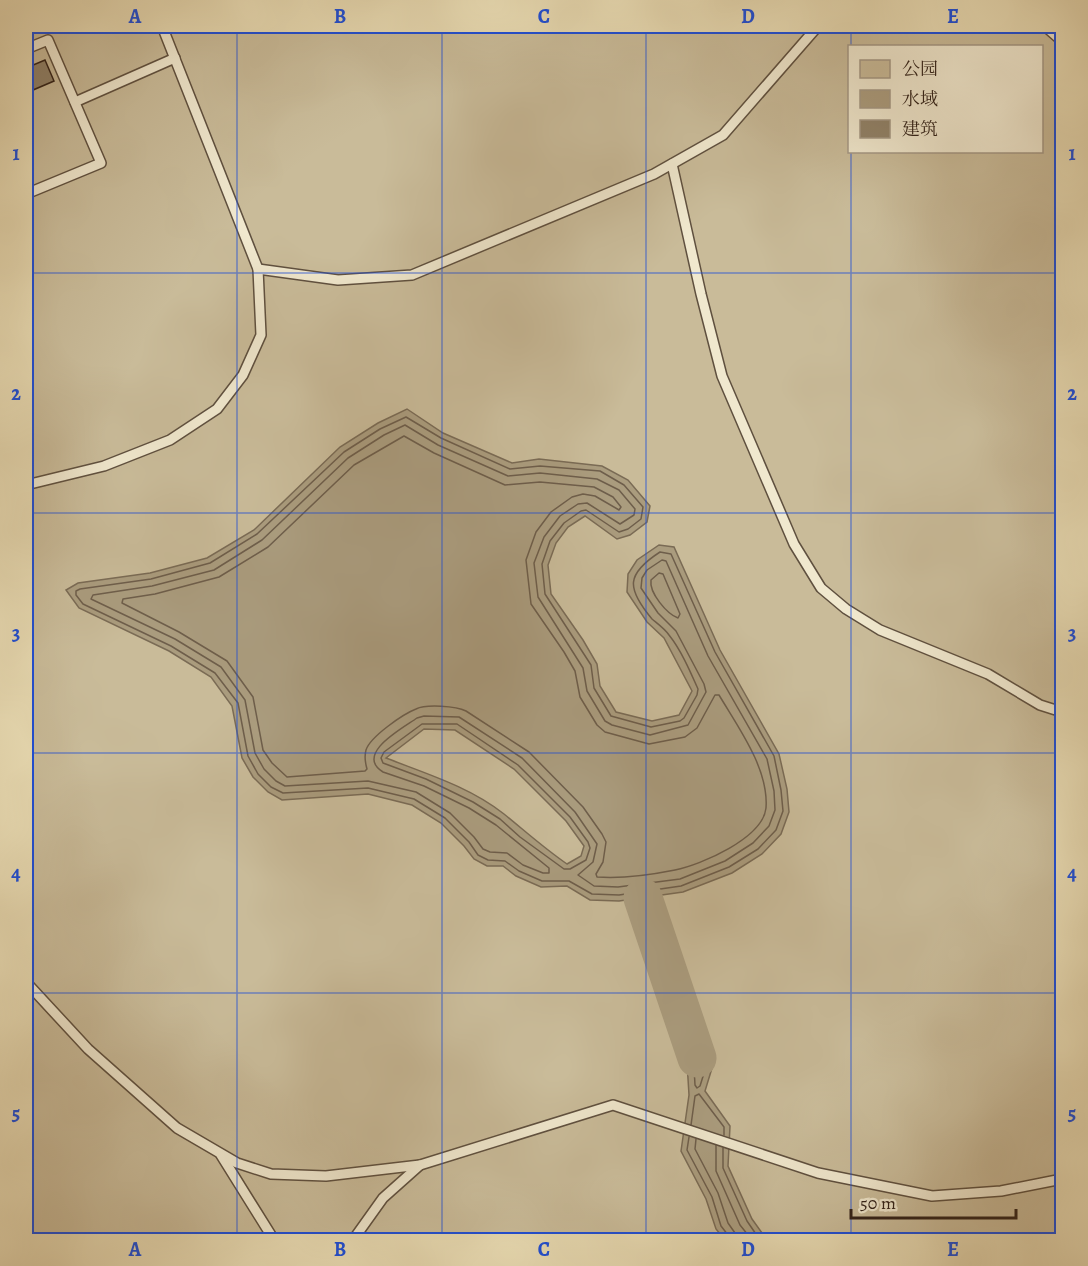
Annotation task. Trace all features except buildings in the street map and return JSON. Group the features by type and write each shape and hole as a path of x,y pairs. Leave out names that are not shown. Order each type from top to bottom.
{"lane":[{"path":"26,485 104,466 170,440 217,409 243,375 261,335 258,269 162,26"},
{"path":"258,269 338,280 412,275 654,174 723,135 818,26"},
{"path":"842,26 849,26"},
{"path":"1038,26 1046,27 1062,41"},
{"path":"26,49 48,40 101,163 26,194"},
{"path":"75,102 175,58"},
{"path":"672,164 722,376 794,544 821,588 846,609 880,630 988,674 1040,705 1062,712"},
{"path":"26,982 87,1050 177,1128 237,1163 270,1174 326,1176 420,1165 613,1105 818,1173 932,1196 1001,1191 1062,1179"},
{"path":"220,1153 274,1240"},
{"path":"353,1240 383,1198 420,1165"}],"green space":[{"path":"26,26 1062,26 1062,1240 26,1240"}],"water":[{"path":"407,409 443,433 512,463 539,459 602,466 628,480 650,506 647,522 630,535 617,539 585,516 568,527 556,543 548,565 551,594 597,664 600,686 616,712 652,721 679,715 692,691 664,638 647,622 627,592 628,574 637,560 659,545 674,547 720,650 779,754 787,789 789,812 781,834 762,854 732,873 683,892 619,901 590,900 567,886 541,887 516,876 503,866 487,866 474,859 441,823 412,805 368,794 282,800 268,792 253,777 242,758 232,706 211,677 169,651 79,608 66,590 78,583 150,573 207,558 254,530 340,447 378,423","holes":["424,729 455,730 514,769 566,821 584,846 581,856 567,864 491,804 448,782 386,758"]},
{"path":"704,1054 712,1068 705,1091 730,1126 728,1166 752,1219 767,1240 725,1240 716,1229 706,1199 681,1151 689,1095 687,1062"}],"waterway":[{"path":"643,898 697,1058"}]}
